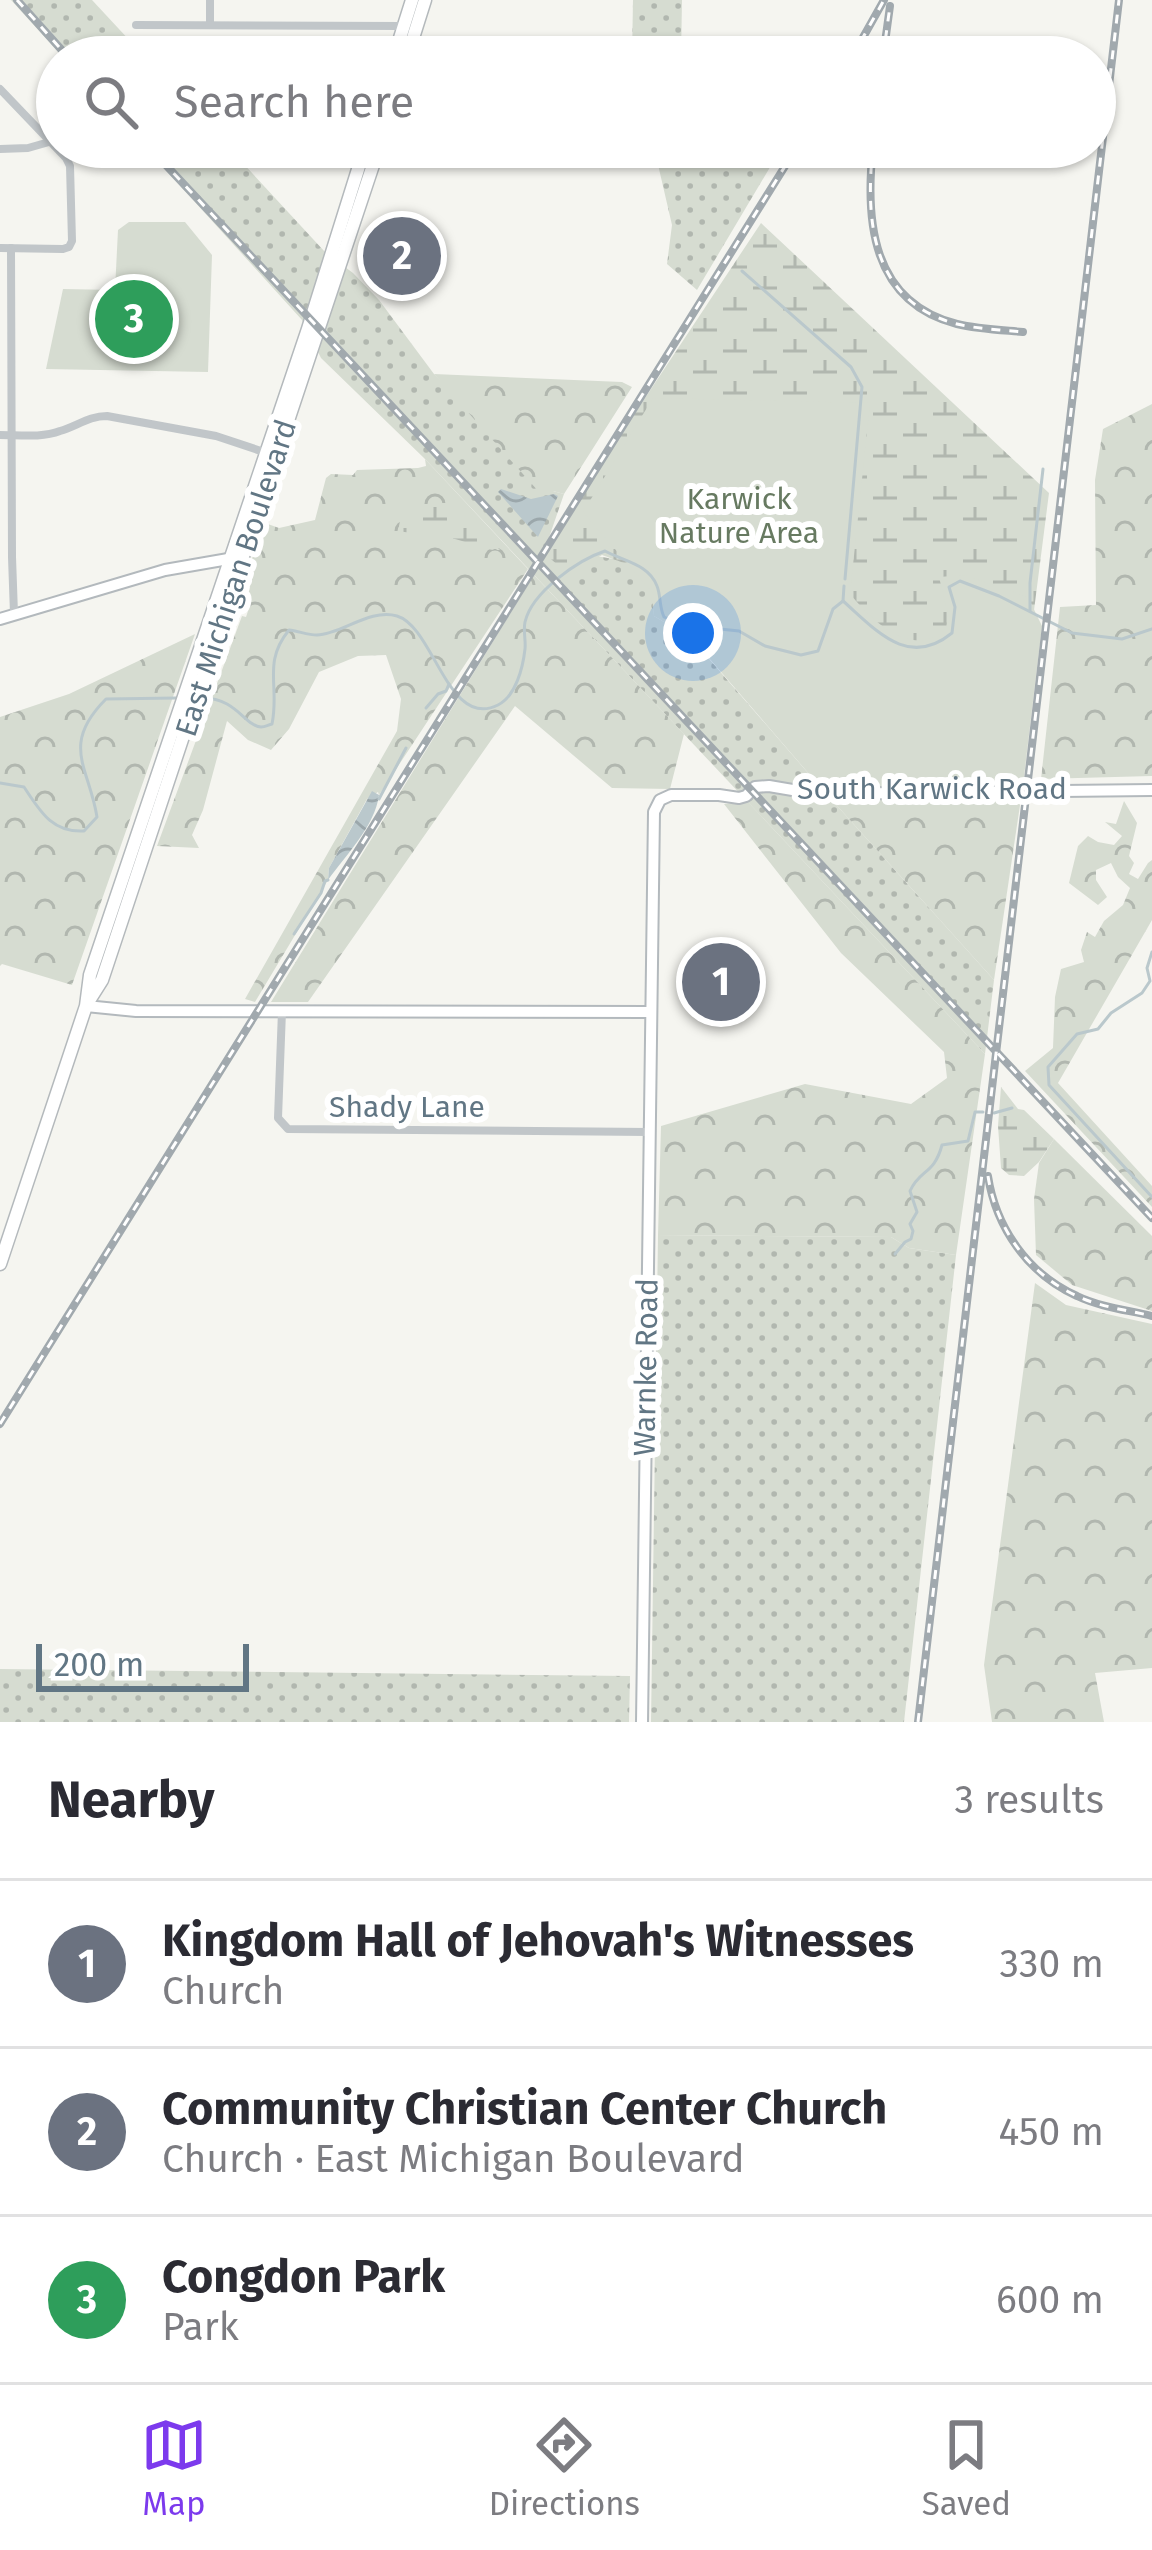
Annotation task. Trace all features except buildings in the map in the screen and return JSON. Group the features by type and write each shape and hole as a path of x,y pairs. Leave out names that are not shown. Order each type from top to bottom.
{"main road":[{"path":"401,36 412,0"},
{"path":"414,36 425,0"},
{"name":"East Michigan Boulevard","path":"272,454 359,168"},
{"name":"East Michigan Boulevard","path":"184,714 207,669 237,559 372,168"},
{"name":"East Michigan Boulevard","path":"0,1264 5,1232 86,1006 102,980 184,714 191,669 237,559"}],"street":[{"path":"210,0 210,25"},
{"path":"136,26 404,26"},
{"path":"0,89 36,127"},
{"path":"0,149 36,146"},
{"path":"14,614 5,248 69,247 70,168"},
{"path":"0,435 44,435 107,416 216,436 272,454"},
{"path":"0,557 12,557"},
{"path":"0,619 165,570 237,559"},
{"name":"South Karwick Road","path":"654,812 660,800 671,795 739,798 755,787 769,786 816,794 1152,790"},
{"name":"Warnke Road","path":"642,1722 654,812"},
{"path":"86,1006 136,1011 651,1012"},
{"name":"Shady Lane","path":"282,1011 278,1118 288,1129 649,1132"}],"green space":[{"path":"11,0 92,0 125,36 44,36"},
{"path":"633,0 682,0 681,36 632,36"},
{"path":"164,168 247,168 325,252 379,300 434,374 553,491 564,494 544,552 616,560 641,569 652,591 654,616 691,638 994,980 985,1054 425,459 321,358 302,320"},
{"path":"659,168 770,168 697,290 667,264 672,225"},
{"path":"129,222 185,222 212,255 208,372 46,369 63,289 115,290 118,230"},
{"path":"761,223 1049,493 1032,626 953,642 691,638 654,616 648,578 638,568 602,555 569,575 543,552"},
{"path":"434,374 622,382 632,387 564,494 539,492"},
{"name":"Karwick Nature Area","path":"653,398 870,403 850,594 881,625 906,639 919,640 946,629 948,614 939,577 964,575 1028,597 1042,626 1023,785 822,789 583,512"},
{"path":"1152,404 1152,776 1041,779 1060,607 1096,605 1095,480 1103,429"},
{"path":"425,459 528,569 379,795 367,799 329,868 328,880 255,1002 245,999 397,731 401,699 386,655 358,656 319,672 289,729 271,750 248,740 227,721 192,835 199,848 157,846 251,602 238,597 265,523 279,528 315,520 331,474 418,468 426,466"},
{"path":"434,503 455,503 500,550 398,531 400,521 412,511"},
{"path":"534,575 684,734 670,789 612,788 515,706 308,1002 271,1002"},
{"path":"195,634 72,985 0,966 0,717 69,694"},
{"path":"1023,785 994,980 822,789"},
{"path":"1124,801 1137,823 1129,874 1138,879 1152,860 1152,920 1058,1083 1152,1186 1152,1207 1025,1071 1053,1048 1061,969 1084,962 1081,950 1087,932 1095,937 1104,921 1123,905 1130,888 1111,863 1096,870 1096,880 1107,897 1098,905 1069,883 1078,846 1088,836 1114,845 1122,836 1105,822 1116,824"},
{"path":"748,802 985,1054 956,1255 909,1248 891,1237 658,1235 661,1126 805,1084 911,1104 947,1078 944,1052 841,953 724,804"},
{"path":"1001,1087 1018,1109 1054,1139 1024,1176 1009,1175 1001,1168"},
{"path":"1054,1139 1152,1236 1152,1311 1072,1285 1036,1255 1034,1199 1039,1163"},
{"path":"658,1235 891,1237 909,1248 956,1255 904,1722 651,1722"},
{"path":"1035,1283 1066,1305 1152,1324 1152,1668 1095,1673 1104,1722 992,1722 984,1665"},
{"path":"0,1669 630,1676 629,1722 0,1722"}],"water":[{"path":"498,492 531,499 558,496 538,537"},
{"path":"372,791 379,795 372,818 328,880 329,868"}],"waterway":[{"path":"742,271 851,367 862,387 845,579"},
{"path":"1030,611 1043,469"},
{"path":"203,698 224,702 255,725 272,724 274,664 289,630 327,634 387,614 410,624 466,703 481,709 498,705 518,680 529,611 570,570 605,551 648,573 657,586 664,617 682,625 739,631 765,646 801,655 818,651 833,609 843,601 893,641 921,647 936,643 952,633 955,607 949,587 960,581 1072,633 1122,639 1152,629"},
{"path":"843,601 844,586"},
{"path":"426,708 449,684"},
{"path":"0,783 24,787 55,824 84,831 97,817 81,756 84,730 92,715 106,699 176,698"},
{"path":"379,799 406,748"},
{"path":"294,934 328,880"},
{"path":"1152,952 1147,968 1150,981 1142,993 1111,1013 1098,1029 1077,1034 1048,1067 1049,1085 1152,1197"},
{"path":"994,1113 1012,1108"},
{"path":"895,1254 911,1239 910,1224 917,1212 910,1191 914,1184 935,1162 942,1145 968,1141 975,1112 983,1112"}],"railway":[{"path":"17,0 49,36"},
{"path":"864,36 884,0"},
{"path":"1115,36 1119,0"},
{"path":"886,36 890,6"},
{"path":"169,168 1152,1218"},
{"path":"0,1424 784,168"},
{"path":"872,168 873,229 891,278 906,297 928,313 957,324 1023,332"},
{"path":"918,1722 1099,168"},
{"path":"988,1176 1007,1231 1044,1275 1086,1300 1152,1316"}],"place":[{"name":"Community Christian Center Church","path":"402,256"},
{"name":"Congdon Park","path":"134,319"},
{"name":"Kingdom Hall of Jehovah's Witnesses","path":"721,982"}]}
